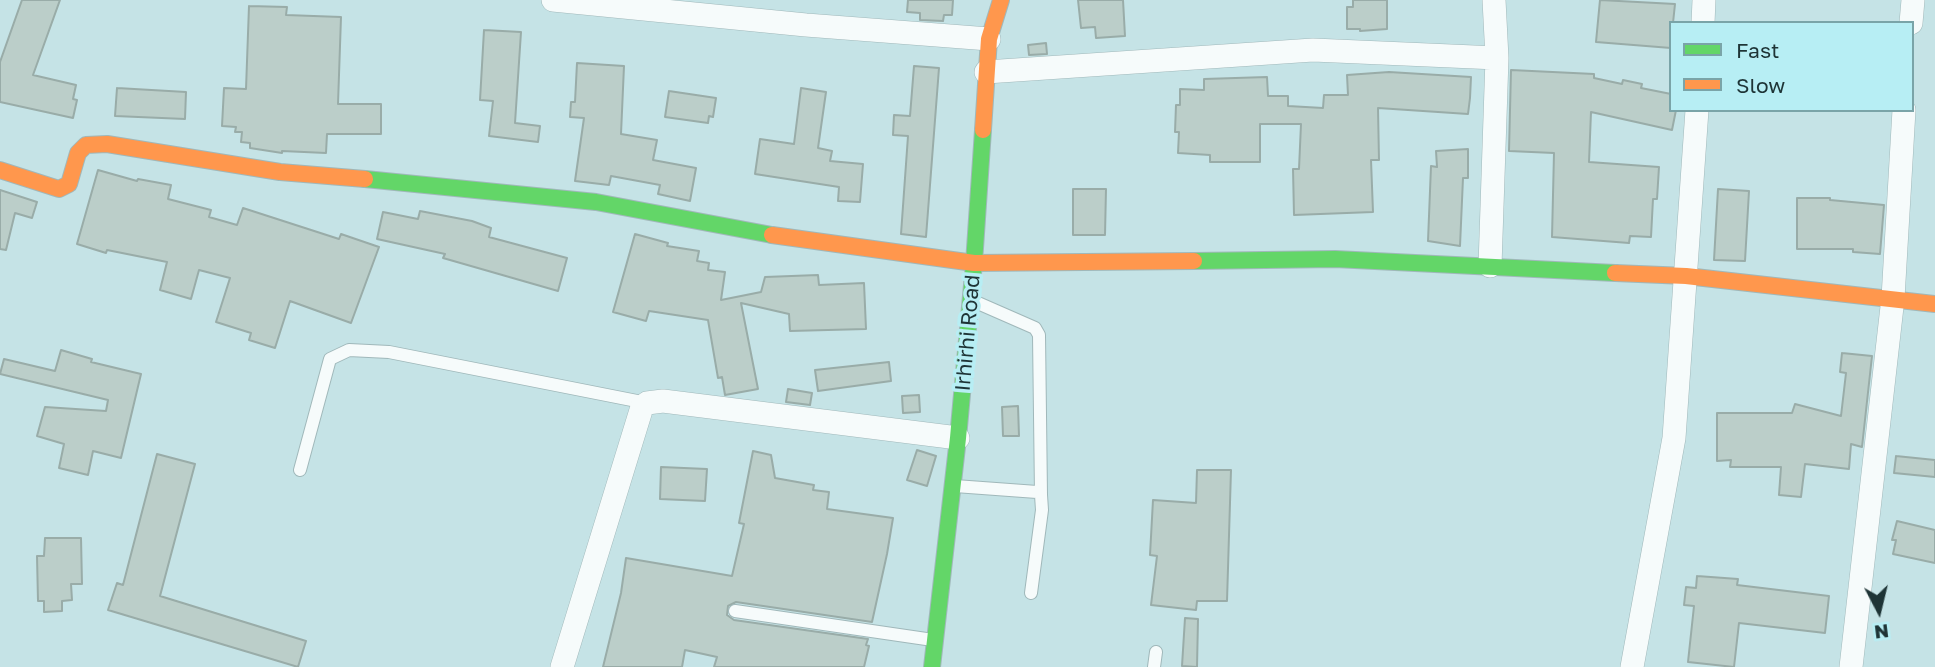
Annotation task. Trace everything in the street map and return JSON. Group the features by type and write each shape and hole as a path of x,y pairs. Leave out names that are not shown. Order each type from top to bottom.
{"street":[{"path":"553,0 806,25 989,39"},
{"name":"Irhirhi Road","path":"932,667 937,640 971,300 989,39 1001,0"},
{"path":"1490,266 1497,58 1494,0"},
{"path":"1703,21 1704,0"},
{"path":"1911,21 1913,0"},
{"path":"986,72 1313,50 1497,58"},
{"path":"1632,667 1674,438 1697,112"},
{"path":"1851,667 1893,298 1904,112"},
{"path":"0,170 59,189 69,184 78,153 86,145 107,144 280,172 596,202 761,234 974,263 1335,259 1686,276 1935,304"},
{"path":"562,667 642,407 647,403 663,401 958,438"}],"lane":[{"path":"971,300 1035,328 1039,335 1042,510 1031,593"},
{"path":"300,470 330,359 349,350 388,352 647,403"},
{"path":"953,486 1037,492 1041,495"},
{"path":"735,611 937,640"},
{"path":"1154,667 1156,652"}],"building":[{"path":"22,0 60,0 33,75 76,85 73,99 77,100 73,118 0,102 0,62"},
{"path":"908,0 953,0 952,15 944,15 943,21 920,20 920,13 907,12"},
{"path":"1078,0 1123,0 1125,36 1096,38 1095,27 1081,28"},
{"path":"1353,0 1387,0 1387,29 1347,29 1347,7 1353,7"},
{"path":"1600,0 1675,4 1673,21 1669,21 1669,48 1596,42"},
{"path":"249,6 287,7 286,15 341,17 338,104 381,104 381,134 327,134 326,153 282,153 250,148 250,143 241,142 242,132 235,132 236,127 222,126 224,88 246,89"},
{"path":"484,30 521,32 515,123 540,126 538,142 489,136 493,101 480,100"},
{"path":"1046,43 1047,54 1029,55 1028,45"},
{"path":"577,63 624,66 621,134 657,140 653,160 696,168 690,201 658,194 660,185 611,176 609,185 575,181 584,118 570,117 571,102 575,102"},
{"path":"914,66 939,68 926,237 901,234 908,136 893,135 894,115 910,116"},
{"path":"1511,70 1594,74 1594,78 1622,84 1623,80 1642,84 1641,88 1669,94 1669,112 1676,112 1672,130 1591,112 1589,162 1659,167 1657,199 1653,199 1651,237 1630,236 1629,243 1552,237 1554,153 1509,151"},
{"path":"1389,72 1471,77 1470,98 1468,114 1378,108 1379,160 1371,160 1373,212 1294,215 1293,169 1299,169 1301,124 1260,124 1260,162 1210,162 1210,155 1178,153 1179,132 1175,132 1176,105 1180,105 1180,89 1204,90 1204,79 1267,77 1268,96 1288,96 1288,106 1323,108 1324,95 1348,95 1347,75"},
{"path":"117,88 186,92 185,119 115,116"},
{"path":"801,88 826,92 818,148 832,151 830,161 863,164 860,202 838,201 839,187 755,174 760,139 794,144"},
{"path":"669,91 716,98 713,117 709,116 708,123 665,117"},
{"path":"1468,149 1468,178 1463,178 1460,246 1428,241 1431,166 1437,167 1436,151"},
{"path":"98,170 137,181 138,179 171,185 168,199 211,210 209,217 237,225 243,208 339,239 341,234 379,247 351,323 290,301 275,348 249,340 251,333 216,322 230,278 199,270 191,299 160,290 167,262 107,250 106,253 77,244"},
{"path":"1073,189 1106,189 1105,235 1073,235"},
{"path":"1718,189 1749,191 1745,261 1714,260"},
{"path":"0,190 37,202 32,218 15,213 6,250 0,249"},
{"path":"1797,198 1830,198 1884,205 1880,254 1853,252 1853,249 1797,249"},
{"path":"420,211 472,221 491,228 489,237 567,258 558,291 443,258 445,254 377,239 383,212 418,219"},
{"path":"635,234 668,243 667,246 699,251 697,261 709,263 708,270 725,272 721,300 761,292 765,277 818,275 819,285 864,283 866,329 790,331 789,314 741,303 758,389 725,395 722,377 718,378 708,320 649,311 646,321 613,312"},
{"path":"61,350 92,359 91,362 141,374 121,458 93,451 88,475 59,468 64,444 37,436 45,407 106,411 108,400 0,374 4,359 55,371"},
{"path":"1842,353 1872,356 1862,447 1851,444 1849,469 1805,464 1801,497 1779,495 1781,467 1730,467 1731,460 1717,461 1717,413 1792,413 1795,404 1841,416 1846,373 1840,372"},
{"path":"889,362 891,381 818,391 815,370"},
{"path":"788,389 812,393 810,405 786,402"},
{"path":"919,395 920,412 903,413 902,396"},
{"path":"1018,406 1019,436 1003,436 1002,407"},
{"path":"917,450 936,456 927,486 907,480"},
{"path":"753,451 771,455 775,478 814,485 813,490 829,492 827,509 893,518 872,622 736,602 728,606 727,615 734,620 868,639 864,667 714,667 717,657 685,650 682,667 603,667 621,593 626,558 732,576 744,524 739,523"},
{"path":"157,454 195,464 160,596 306,641 298,667 108,610 117,583 123,585"},
{"path":"1896,456 1935,460 1935,477 1894,473"},
{"path":"661,467 707,469 705,501 660,499"},
{"path":"1197,470 1231,470 1227,601 1197,601 1196,610 1151,605 1157,556 1150,555 1153,500 1196,503"},
{"path":"1897,521 1935,530 1935,563 1893,554 1896,540 1892,540"},
{"path":"45,538 81,538 82,584 71,584 72,600 62,601 62,611 44,612 44,601 38,601 37,556 44,556"},
{"path":"1697,576 1738,579 1737,585 1829,596 1825,633 1739,623 1734,667 1688,662 1694,606 1684,605 1686,587 1696,588"},
{"path":"1185,618 1198,619 1197,667 1182,666"}],"traffic: fast":[{"path":"932,667 958,438 983,130"},
{"path":"365,179 596,202 772,235"},
{"path":"1194,261 1335,259 1615,273"}],"traffic: slow":[{"path":"983,130 989,39 1001,0"},
{"path":"0,170 59,189 69,184 78,153 86,145 107,144 280,172 365,179"},
{"path":"772,235 974,263 1194,261"},
{"path":"1615,273 1686,276 1935,304"}]}
